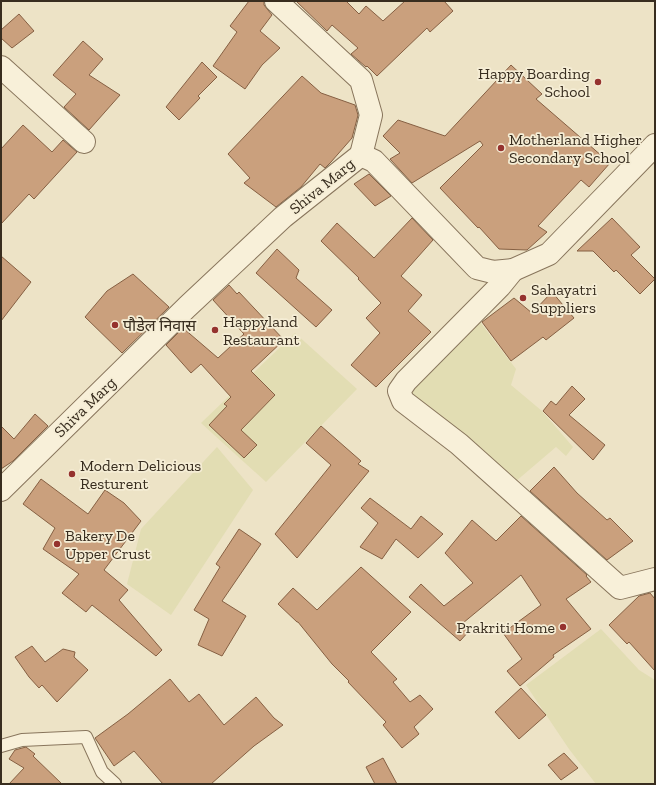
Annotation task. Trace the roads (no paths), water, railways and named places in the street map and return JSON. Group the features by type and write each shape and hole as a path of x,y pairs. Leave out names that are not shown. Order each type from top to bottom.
{"street":[{"path":"276,1 361,80 371,115 361,155"},
{"path":"1,67 84,142"},
{"name":"Shiva Marg","path":"1,490 181,313 283,217 361,155 374,161 476,268 493,272 513,270 549,254 655,145"},
{"path":"513,270 500,286 406,381 399,391 403,401 459,444 620,588 655,579"}],"lane":[{"path":"1,746 22,740 86,737 102,772 114,784"}],"place":[{"name":"Happy Boarding School","path":"598,82"},
{"name":"Motherland Higher Secondary School","path":"501,148"},
{"name":"Sahayatri Suppliers","path":"523,298"},
{"name":"पौडेल निवास","path":"115,325"},
{"name":"Happyland Restaurant","path":"215,330"},
{"name":"Modern Delicious Resturent","path":"72,474"},
{"name":"Bakery De Upper Crust","path":"57,544"},
{"name":"Prakriti Home","path":"563,627"}]}
